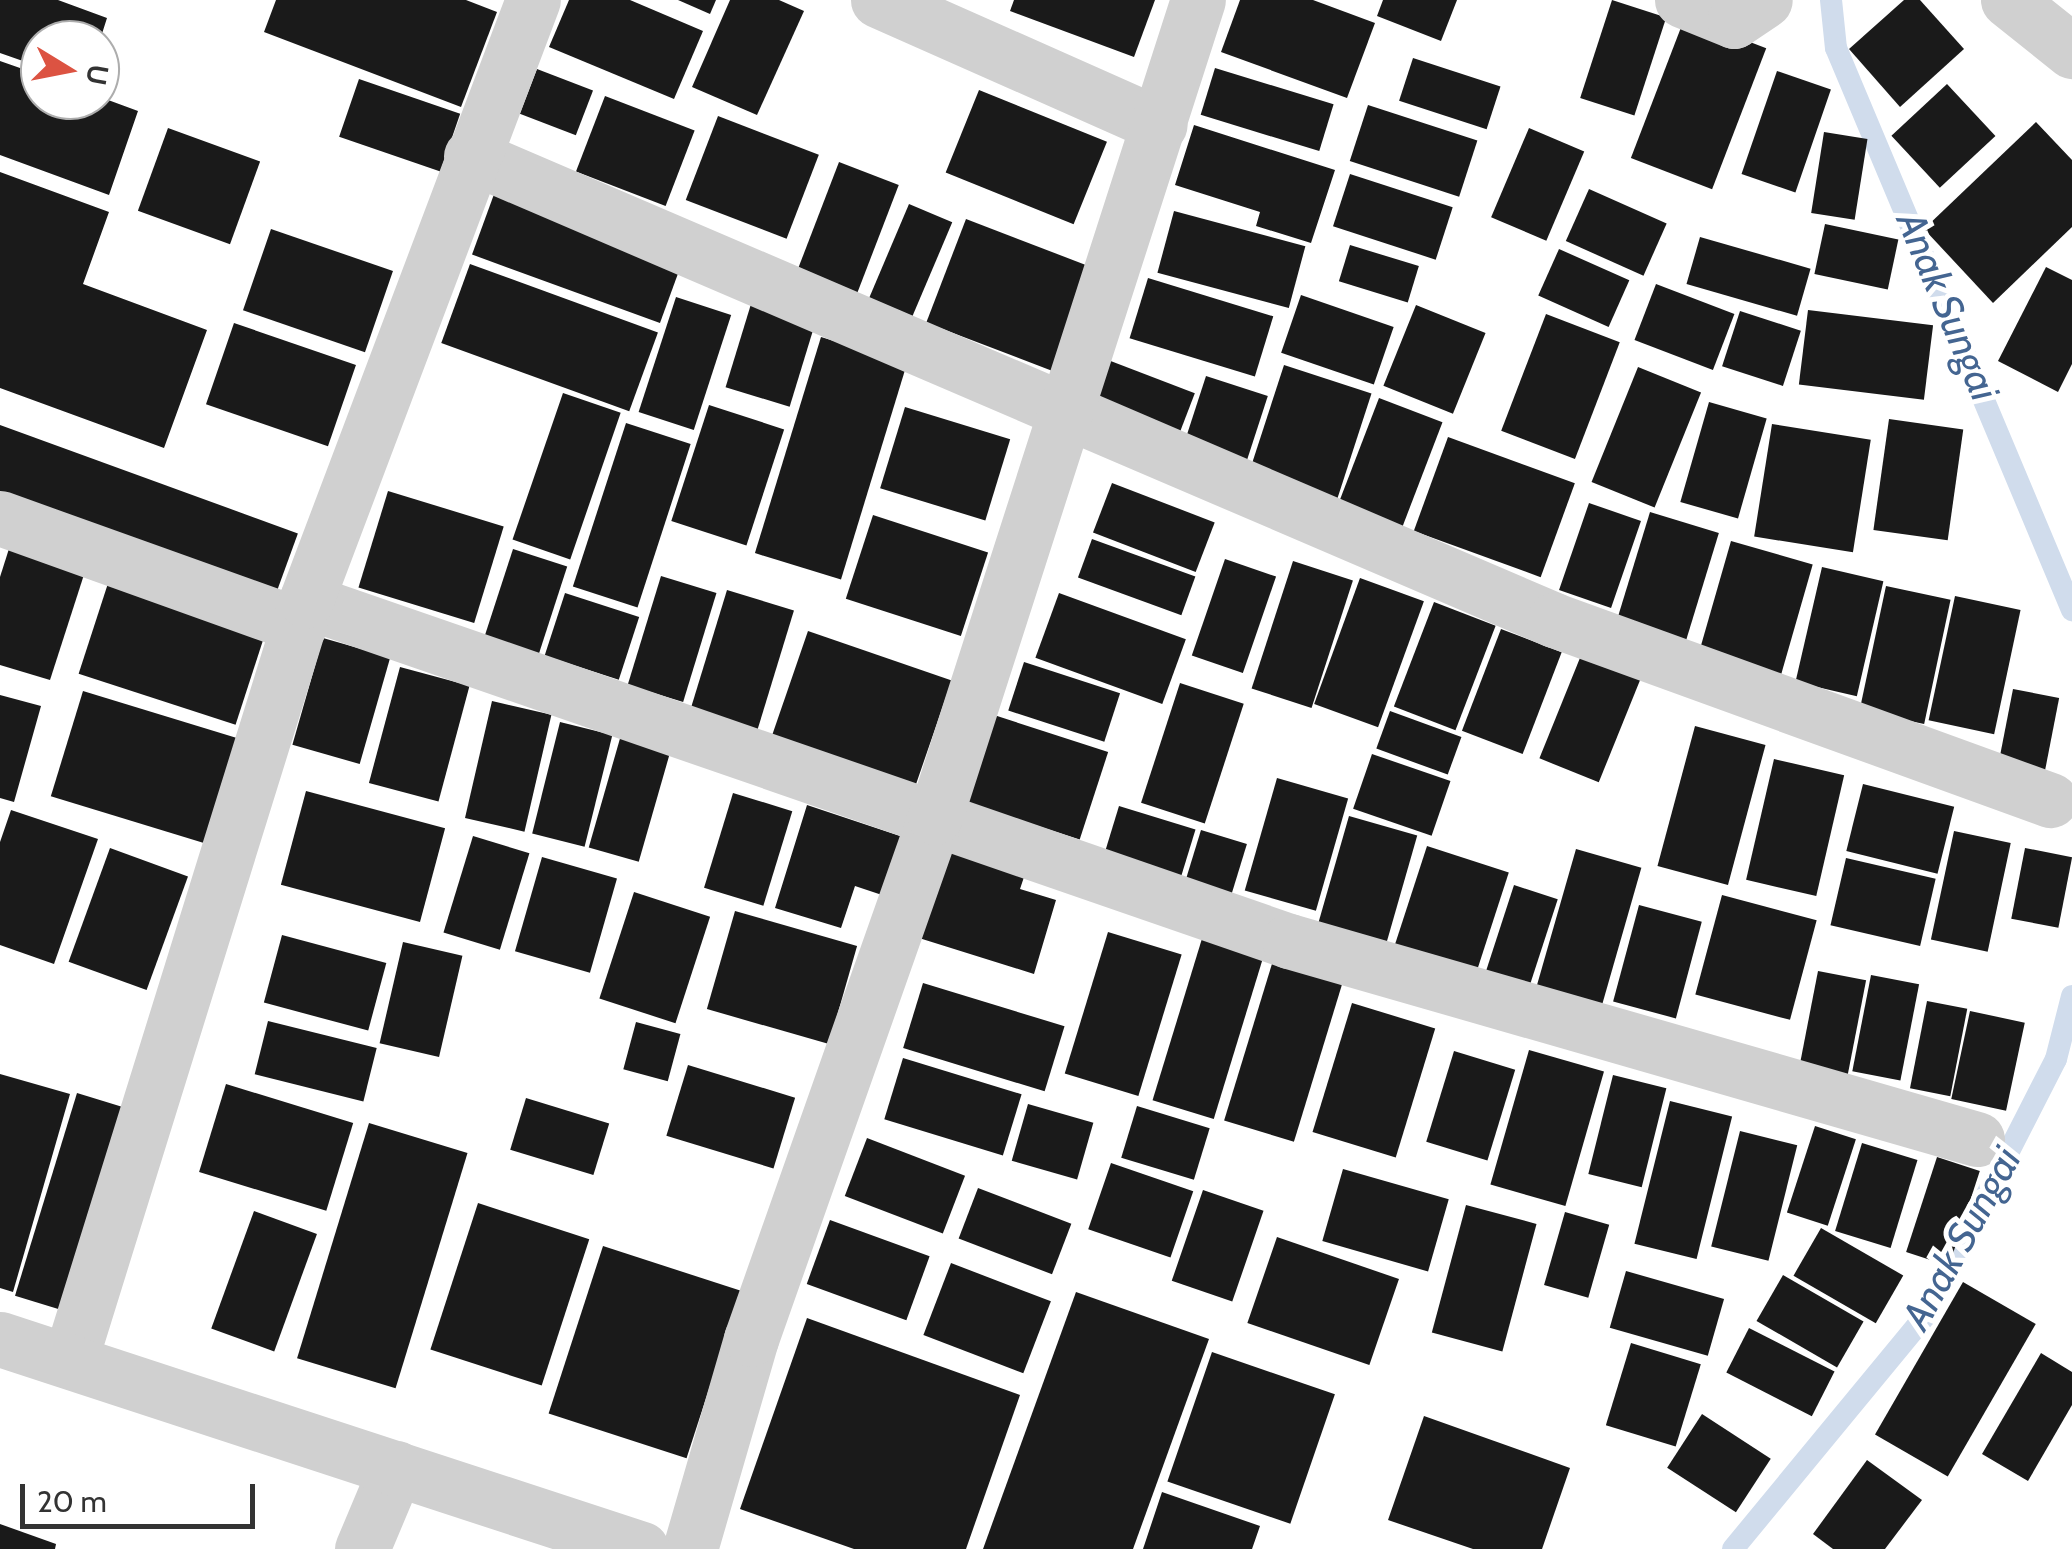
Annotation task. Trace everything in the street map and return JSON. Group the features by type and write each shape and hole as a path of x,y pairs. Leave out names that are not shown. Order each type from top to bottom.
{"street":[{"path":"71,1357 302,613 471,156 534,0"},
{"path":"878,0 1160,125"},
{"path":"690,1549 751,1339 935,817 1198,0"},
{"path":"1695,6 1745,20 1765,0"},
{"path":"2008,0 2072,51"},
{"path":"471,156 1066,417 1554,620 2050,800"},
{"path":"0,518 935,817 1289,941 1977,1139"},
{"path":"0,1339 71,1357 642,1549"},
{"path":"362,1549 396,1468"}],"building":[{"path":"0,0 58,0 107,18 20,20 20,60 0,53"},
{"path":"276,0 466,0 497,12 461,107 264,32"},
{"path":"569,0 630,0 703,31 674,99 549,47"},
{"path":"678,0 716,0 710,14"},
{"path":"730,0 779,0 804,11 757,115 692,87"},
{"path":"1014,0 1155,0 1134,57 1010,11"},
{"path":"1240,0 1313,0 1375,23 1347,98 1221,52"},
{"path":"1383,0 1457,0 1441,41 1377,16"},
{"path":"1612,0 1666,18 1634,116 1580,98"},
{"path":"1904,0 1920,0 1964,49 1900,107 1849,49"},
{"path":"1685,17 1766,48 1712,189 1631,158"},
{"path":"1413,58 1500,86 1487,129 1399,101"},
{"path":"0,61 20,68 20,120 120,120 120,104 138,111 109,195 0,155"},
{"path":"1215,68 1334,104 1319,151 1201,115"},
{"path":"537,69 593,91 576,135 520,114"},
{"path":"1777,71 1831,90 1795,193 1742,174"},
{"path":"359,79 460,114 440,172 339,137"},
{"path":"1947,84 1995,136 1940,188 1891,136"},
{"path":"979,90 1107,142 1074,224 946,173"},
{"path":"605,96 695,130 666,206 576,172"},
{"path":"1368,105 1477,141 1459,197 1350,161"},
{"path":"718,116 819,155 787,239 686,200"},
{"path":"2036,122 2072,160 2072,227 1993,303 1924,229"},
{"path":"1194,125 1335,170 1311,243 1256,226 1260,212 1175,185"},
{"path":"168,128 260,162 230,244 138,211"},
{"path":"1529,128 1584,151 1546,241 1491,217"},
{"path":"1824,132 1867,139 1855,220 1811,213"},
{"path":"839,162 899,185 856,296 796,273"},
{"path":"0,172 109,212 83,284 207,330 164,448 0,388"},
{"path":"1350,174 1453,207 1436,260 1333,226"},
{"path":"497,186 685,254 660,323 472,255"},
{"path":"1589,189 1667,224 1643,276 1566,241"},
{"path":"909,204 952,222 912,316 869,298"},
{"path":"1174,211 1305,246 1289,308 1157,273"},
{"path":"966,219 1101,271 1062,375 926,323"},
{"path":"1825,224 1898,240 1888,289 1814,274"},
{"path":"271,229 393,271 365,352 243,310"},
{"path":"1700,237 1811,269 1797,316 1686,284"},
{"path":"1350,245 1419,266 1408,302 1339,281"},
{"path":"1559,249 1629,280 1609,327 1538,296"},
{"path":"470,264 658,332 629,411 441,343"},
{"path":"2046,267 2072,280 2072,364 2058,392 1998,361"},
{"path":"1148,278 1273,316 1255,377 1130,338"},
{"path":"1656,284 1734,314 1713,370 1634,340"},
{"path":"1301,295 1394,327 1374,385 1281,353"},
{"path":"676,297 731,315 694,430 639,412"},
{"path":"751,304 815,324 790,407 726,387"},
{"path":"1416,305 1486,333 1453,414 1383,386"},
{"path":"1808,310 1933,325 1924,400 1799,384"},
{"path":"1740,311 1801,331 1783,386 1722,366"},
{"path":"1546,314 1620,342 1575,459 1501,431"},
{"path":"234,323 356,365 328,446 206,404"},
{"path":"821,337 907,363 841,579 755,553"},
{"path":"1108,360 1195,393 1174,447 1087,414"},
{"path":"1284,365 1371,393 1335,506 1248,477"},
{"path":"1638,367 1701,392 1655,507 1592,482"},
{"path":"1206,376 1268,396 1242,475 1180,455"},
{"path":"563,393 621,413 570,559 513,540"},
{"path":"1379,398 1442,422 1401,531 1337,506"},
{"path":"1709,402 1767,419 1738,519 1680,502"},
{"path":"709,405 784,429 746,545 671,521"},
{"path":"905,407 1010,439 985,520 880,488"},
{"path":"1889,419 1963,429 1948,540 1873,530"},
{"path":"626,423 691,444 638,608 573,587"},
{"path":"1772,424 1871,440 1853,552 1754,537"},
{"path":"0,425 298,533 269,611 0,513"},
{"path":"1448,437 1575,483 1541,577 1414,531"},
{"path":"1112,483 1215,522 1196,572 1093,532"},
{"path":"388,491 504,526 474,623 358,588"},
{"path":"1589,503 1641,521 1611,608 1559,590"},
{"path":"1650,512 1719,533 1684,646 1616,625"},
{"path":"873,515 988,552 961,636 846,599"},
{"path":"14,533 90,556 50,680 0,665 0,577"},
{"path":"1092,539 1195,577 1181,615 1078,578"},
{"path":"1731,541 1813,564 1781,674 1700,651"},
{"path":"513,549 567,567 538,657 484,639"},
{"path":"1225,559 1276,577 1243,673 1192,655"},
{"path":"1293,561 1353,580 1312,708 1252,688"},
{"path":"1822,567 1883,581 1857,696 1795,682"},
{"path":"112,571 269,622 236,725 79,674"},
{"path":"661,576 716,593 683,702 628,685"},
{"path":"1360,578 1424,601 1378,727 1314,704"},
{"path":"1886,586 1951,600 1924,724 1860,710"},
{"path":"727,590 794,610 757,732 690,711"},
{"path":"565,593 639,617 619,680 545,656"},
{"path":"1059,593 1186,639 1162,704 1035,658"},
{"path":"1955,596 2021,610 1994,734 1929,720"},
{"path":"1434,602 1496,626 1455,730 1394,707"},
{"path":"1501,629 1562,652 1523,754 1462,731"},
{"path":"808,631 952,680 916,785 772,736"},
{"path":"323,638 390,657 360,764 292,745"},
{"path":"1584,648 1643,672 1599,782 1539,758"},
{"path":"1024,662 1120,693 1104,742 1008,711"},
{"path":"400,667 470,686 438,802 369,783"},
{"path":"1180,683 1244,704 1205,824 1141,803"},
{"path":"2013,689 2059,698 2044,777 1998,769"},
{"path":"83,691 242,740 210,845 51,796"},
{"path":"0,695 41,706 14,802 0,798"},
{"path":"492,701 551,715 524,832 465,818"},
{"path":"1390,711 1461,737 1448,775 1376,749"},
{"path":"994,715 1108,752 1080,840 966,802"},
{"path":"560,722 612,735 585,847 532,834"},
{"path":"1695,726 1766,745 1728,885 1657,866"},
{"path":"621,735 671,749 639,862 589,847"},
{"path":"1372,754 1450,781 1432,836 1353,809"},
{"path":"1774,759 1844,775 1816,896 1746,880"},
{"path":"1277,778 1348,798 1316,911 1245,890"},
{"path":"1863,784 1954,807 1938,874 1846,851"},
{"path":"306,791 445,828 420,922 281,885"},
{"path":"733,793 792,811 763,906 704,888"},
{"path":"807,805 903,837 885,896 855,886 841,928 775,908"},
{"path":"1119,806 1196,829 1178,887 1101,863"},
{"path":"11,810 98,839 54,964 0,945 0,842"},
{"path":"1349,816 1417,836 1386,943 1318,924"},
{"path":"1201,830 1247,844 1229,903 1183,889"},
{"path":"1954,831 2011,843 1988,952 1931,940"},
{"path":"473,836 529,853 500,950 443,933"},
{"path":"947,846 1026,871 1020,889 1056,900 1034,974 919,938"},
{"path":"1427,846 1509,873 1476,973 1394,947"},
{"path":"110,848 188,876 147,990 69,962"},
{"path":"2025,848 2072,857 2058,928 2011,919"},
{"path":"1576,849 1641,868 1600,1012 1535,993"},
{"path":"542,857 617,878 590,973 515,951"},
{"path":"1846,858 1936,879 1920,946 1830,925"},
{"path":"1514,885 1558,899 1529,987 1486,972"},
{"path":"634,892 710,917 675,1023 599,999"},
{"path":"1722,895 1817,920 1790,1020 1695,994"},
{"path":"1639,905 1702,922 1676,1018 1613,1002"},
{"path":"735,911 857,946 829,1044 707,1009"},
{"path":"1108,932 1182,955 1138,1096 1065,1074"},
{"path":"1204,932 1265,951 1214,1119 1153,1100"},
{"path":"282,935 386,963 368,1031 264,1003"},
{"path":"403,942 462,956 439,1057 380,1043"},
{"path":"1275,954 1345,975 1294,1142 1224,1120"},
{"path":"1818,971 1866,980 1847,1077 1799,1067"},
{"path":"1871,975 1919,984 1900,1081 1852,1071"},
{"path":"923,983 1065,1026 1045,1091 903,1048"},
{"path":"1927,1001 1967,1009 1950,1096 1910,1088"},
{"path":"1352,1003 1435,1028 1396,1158 1313,1132"},
{"path":"1970,1011 2025,1023 2006,1111 1951,1099"},
{"path":"268,1021 377,1048 363,1101 255,1074"},
{"path":"636,1022 680,1034 668,1081 623,1069"},
{"path":"1529,1050 1604,1071 1565,1206 1490,1185"},
{"path":"1454,1051 1515,1070 1487,1161 1426,1142"},
{"path":"903,1058 1022,1094 1003,1155 884,1119"},
{"path":"688,1065 795,1098 773,1169 666,1136"},
{"path":"0,1074 70,1094 13,1292 0,1288"},
{"path":"1613,1075 1666,1088 1642,1187 1588,1174"},
{"path":"226,1084 353,1123 326,1211 199,1172"},
{"path":"77,1093 132,1110 70,1313 15,1296"},
{"path":"526,1098 609,1123 593,1175 510,1150"},
{"path":"1670,1101 1732,1116 1697,1259 1634,1244"},
{"path":"1028,1104 1093,1123 1077,1179 1012,1161"},
{"path":"1137,1106 1210,1128 1194,1180 1121,1158"},
{"path":"369,1123 467,1153 396,1388 297,1358"},
{"path":"1815,1126 1856,1139 1828,1226 1787,1213"},
{"path":"1740,1131 1797,1145 1768,1261 1711,1246"},
{"path":"867,1138 965,1176 943,1234 845,1196"},
{"path":"1862,1143 1917,1160 1891,1248 1835,1231"},
{"path":"1937,1157 1980,1171 1949,1266 1906,1252"},
{"path":"1111,1163 1193,1191 1170,1258 1088,1229"},
{"path":"1343,1169 1449,1199 1428,1271 1322,1241"},
{"path":"978,1188 1071,1224 1052,1274 959,1238"},
{"path":"1203,1190 1264,1211 1232,1302 1172,1281"},
{"path":"478,1203 589,1239 542,1386 430,1349"},
{"path":"1466,1205 1537,1224 1502,1351 1432,1333"},
{"path":"254,1211 317,1234 274,1351 211,1328"},
{"path":"1565,1212 1609,1225 1588,1298 1544,1285"},
{"path":"830,1220 930,1256 906,1320 807,1284"},
{"path":"1821,1228 1903,1276 1876,1323 1794,1276"},
{"path":"1277,1237 1399,1279 1369,1365 1247,1323"},
{"path":"603,1246 741,1291 687,1458 549,1413"},
{"path":"951,1263 1051,1301 1023,1373 923,1335"},
{"path":"1626,1271 1724,1299 1708,1356 1610,1328"},
{"path":"1783,1275 1864,1322 1837,1367 1756,1321"},
{"path":"1963,1282 2036,1324 1948,1476 1875,1434"},
{"path":"1076,1292 1209,1339 1133,1549 983,1549"},
{"path":"807,1318 1020,1395 966,1549 854,1549 740,1509"},
{"path":"1749,1328 1835,1372 1812,1416 1726,1373"},
{"path":"1631,1343 1701,1364 1676,1447 1606,1425"},
{"path":"1212,1352 1335,1394 1290,1524 1167,1482"},
{"path":"2041,1353 2072,1372 2072,1405 2028,1481 1982,1454"},
{"path":"1702,1414 1771,1459 1736,1512 1667,1468"},
{"path":"1424,1416 1570,1468 1542,1549 1473,1549 1388,1520"},
{"path":"1867,1460 1922,1500 1885,1549 1833,1549 1813,1534"},
{"path":"1162,1492 1260,1526 1252,1549 1143,1549"},
{"path":"0,1524 56,1544 55,1549 0,1549"}],"waterway":[{"name":"Anak Sungai","path":"1831,0 1836,48 2072,610"},
{"name":"Anak Sungai","path":"1733,1549 1925,1316 2056,1059 2072,996"}]}
